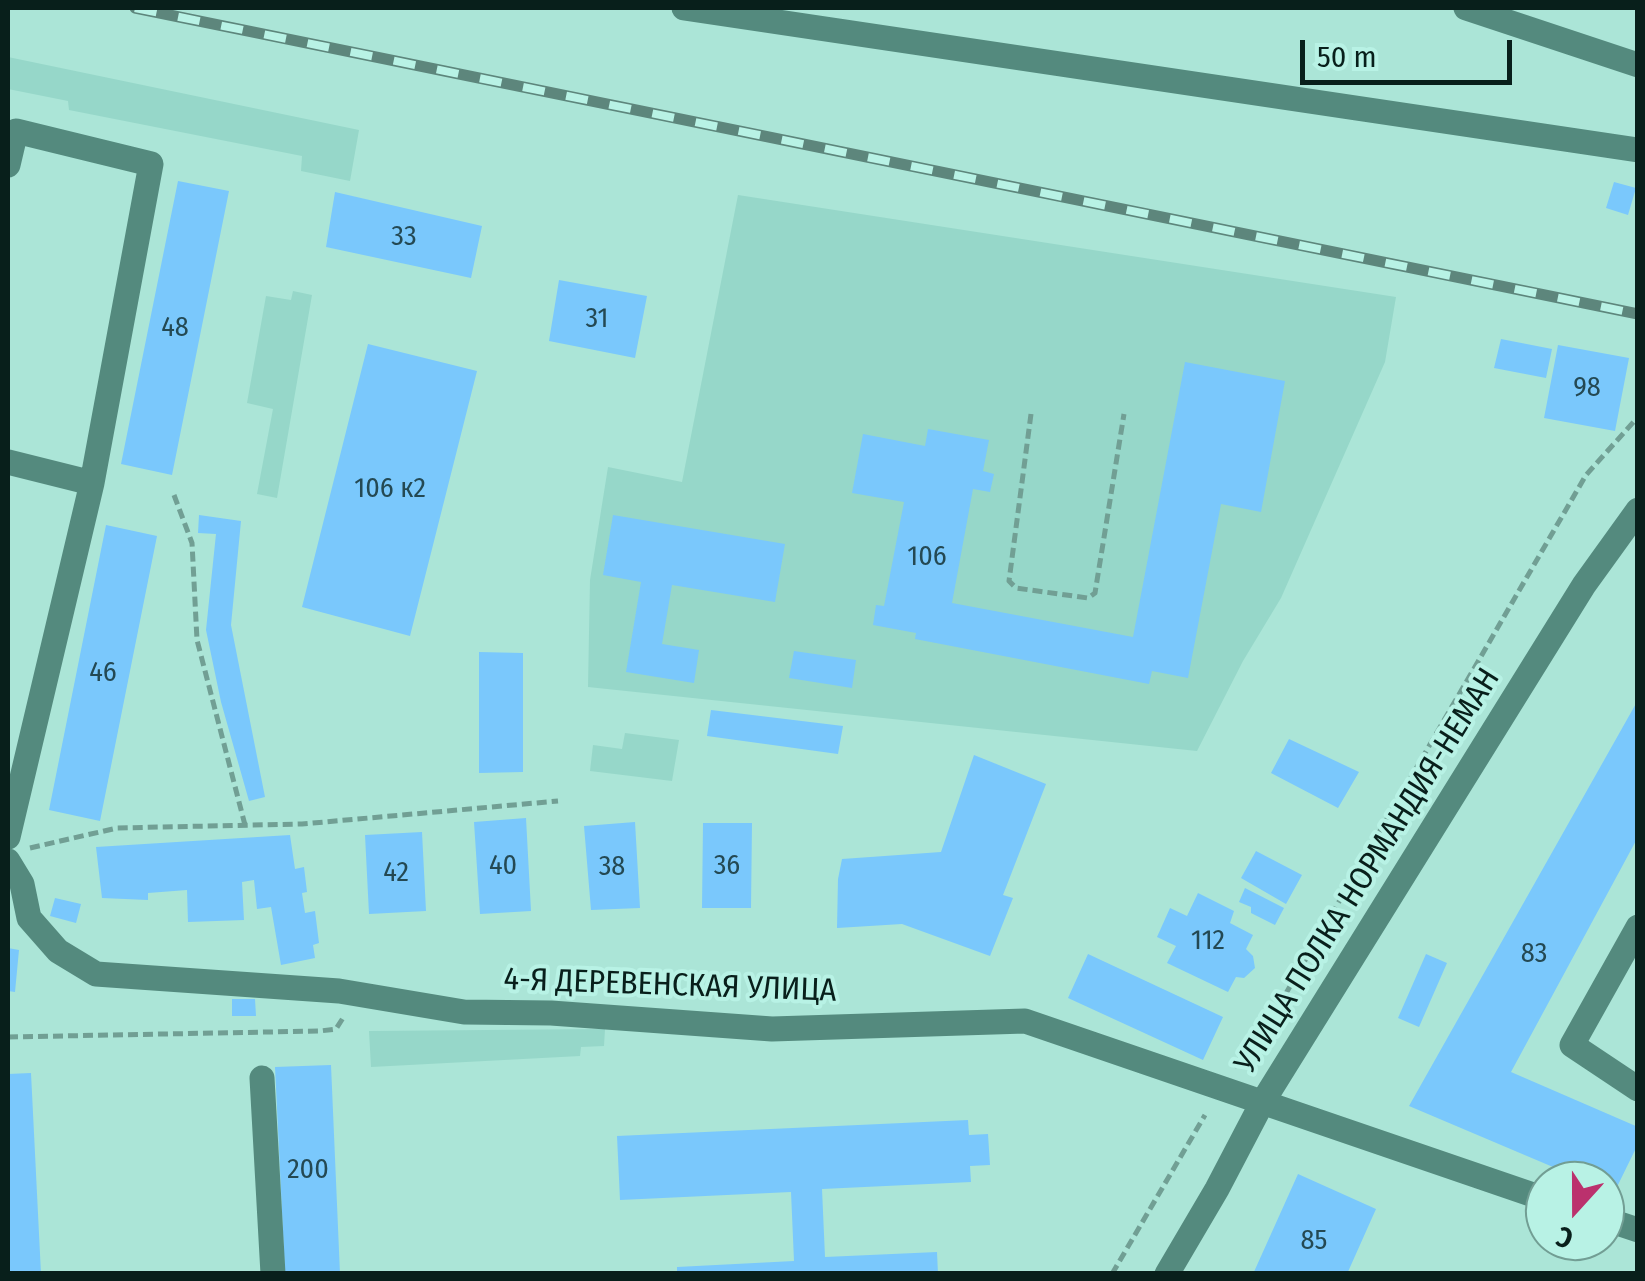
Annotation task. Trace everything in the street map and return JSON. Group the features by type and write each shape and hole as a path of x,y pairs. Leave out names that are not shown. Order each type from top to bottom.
{"street":[{"path":"684,8 1638,150"},
{"path":"1466,8 1638,65"},
{"path":"8,165 16,131 151,164 92,483 14,849"},
{"path":"8,462 92,483"},
{"name":"УЛИЦА ПОЛКА НОРМАНДИЯ-НЕМАН","path":"1167,1274 1262,1104 1584,584 1636,514"},
{"name":"4-Я ДЕРЕВЕНСКАЯ УЛИЦА","path":"14,849 30,918 58,951 96,974 356,994 464,1012 551,1013 772,1029 1025,1021 1525,1192"},
{"path":"1638,927 1572,1045 1638,1088"},
{"path":"262,1078 273,1274"}],"path":[{"path":"1031,414 1009,581 1016,588 1088,598 1095,593 1124,414"},
{"path":"1229,1074 1285,995 1586,475 1638,417"},
{"path":"174,495 192,543 197,640 245,825"},
{"path":"14,849 117,828 302,824 558,801"},
{"path":"8,1038 336,1029 356,994"},
{"path":"1112,1274 1204,1116"}],"shaded area":[{"path":"8,57 359,130 350,181 301,171 302,156 69,110 68,101 8,89"},
{"path":"738,195 1396,297 1385,362 1281,598 1197,751 588,687 590,580 608,467 682,482"},
{"path":"293,291 312,295 277,498 257,494 273,409 247,403 266,296 291,300"},
{"path":"625,733 679,740 672,781 590,771 593,745 622,749"},
{"path":"605,1029 604,1046 581,1047 580,1056 371,1067 369,1031"}],"building":[{"path":"178,181 229,191 172,475 121,464"},
{"path":"1614,182 1636,188 1628,215 1606,208"},
{"path":"335,192 482,226 471,278 326,247"},
{"path":"559,280 647,296 635,358 549,341"},
{"path":"1501,339 1552,349 1546,378 1494,368"},
{"path":"368,344 477,371 410,636 302,607"},
{"path":"1558,345 1629,358 1615,431 1544,418"},
{"path":"1185,362 1285,381 1261,512 1221,504 1188,678 1152,671 1149,684 915,639 916,633 873,625 876,605 884,606 904,502 852,493 863,434 925,446 928,429 989,440 983,471 994,474 990,492 973,489 952,603 1133,637"},
{"path":"199,515 241,521 231,625 265,797 249,801 221,702 206,630 216,534 198,533"},
{"path":"613,515 785,544 775,602 672,585 662,644 699,650 694,683 626,672 641,582 603,575"},
{"path":"106,525 157,536 100,821 49,810"},
{"path":"794,651 856,660 852,688 789,678"},
{"path":"479,652 523,653 523,772 479,773"},
{"path":"1638,700 1638,837 1511,1072 1638,1127 1638,1144 1625,1171 1625,1161 1539,1161 1409,1106"},
{"path":"711,710 843,726 838,754 707,736"},
{"path":"1289,739 1359,772 1338,808 1271,773"},
{"path":"974,755 1046,784 1003,895 1013,898 990,956 902,924 837,928 842,859 941,852"},
{"path":"526,818 531,911 480,914 474,822"},
{"path":"635,822 640,908 591,910 584,826"},
{"path":"703,823 752,823 751,908 702,908"},
{"path":"422,832 426,911 369,914 365,835"},
{"path":"290,835 295,869 304,867 305,913 315,911 319,943 313,945 315,958 281,965 271,907 257,909 254,880 242,882 244,920 188,922 187,890 148,893 148,900 102,898 96,847"},
{"path":"1256,851 1302,875 1286,904 1241,878"},
{"path":"1245,888 1284,908 1275,925 1239,902"},
{"path":"1198,893 1234,911 1230,923 1253,935 1246,949 1253,956 1255,968 1244,978 1236,977 1228,992 1167,963 1176,946 1157,937 1170,908 1187,916"},
{"path":"55,898 81,904 76,923 50,916"},
{"path":"8,948 19,950 15,992 8,991"},
{"path":"1088,954 1223,1017 1203,1060 1068,998"},
{"path":"1426,954 1447,963 1419,1027 1398,1018"},
{"path":"232,999 255,999 256,1016 232,1016"},
{"path":"331,1065 340,1274 285,1274 275,1067"},
{"path":"31,1073 41,1274 8,1274 8,1074"},
{"path":"968,1120 969,1135 988,1134 990,1165 970,1166 971,1182 822,1189 825,1257 937,1252 938,1274 677,1274 677,1267 794,1261 791,1192 620,1200 617,1136"},
{"path":"1298,1174 1376,1209 1347,1274 1253,1274"}],"railway":[{"path":"135,8 1638,314"}]}
